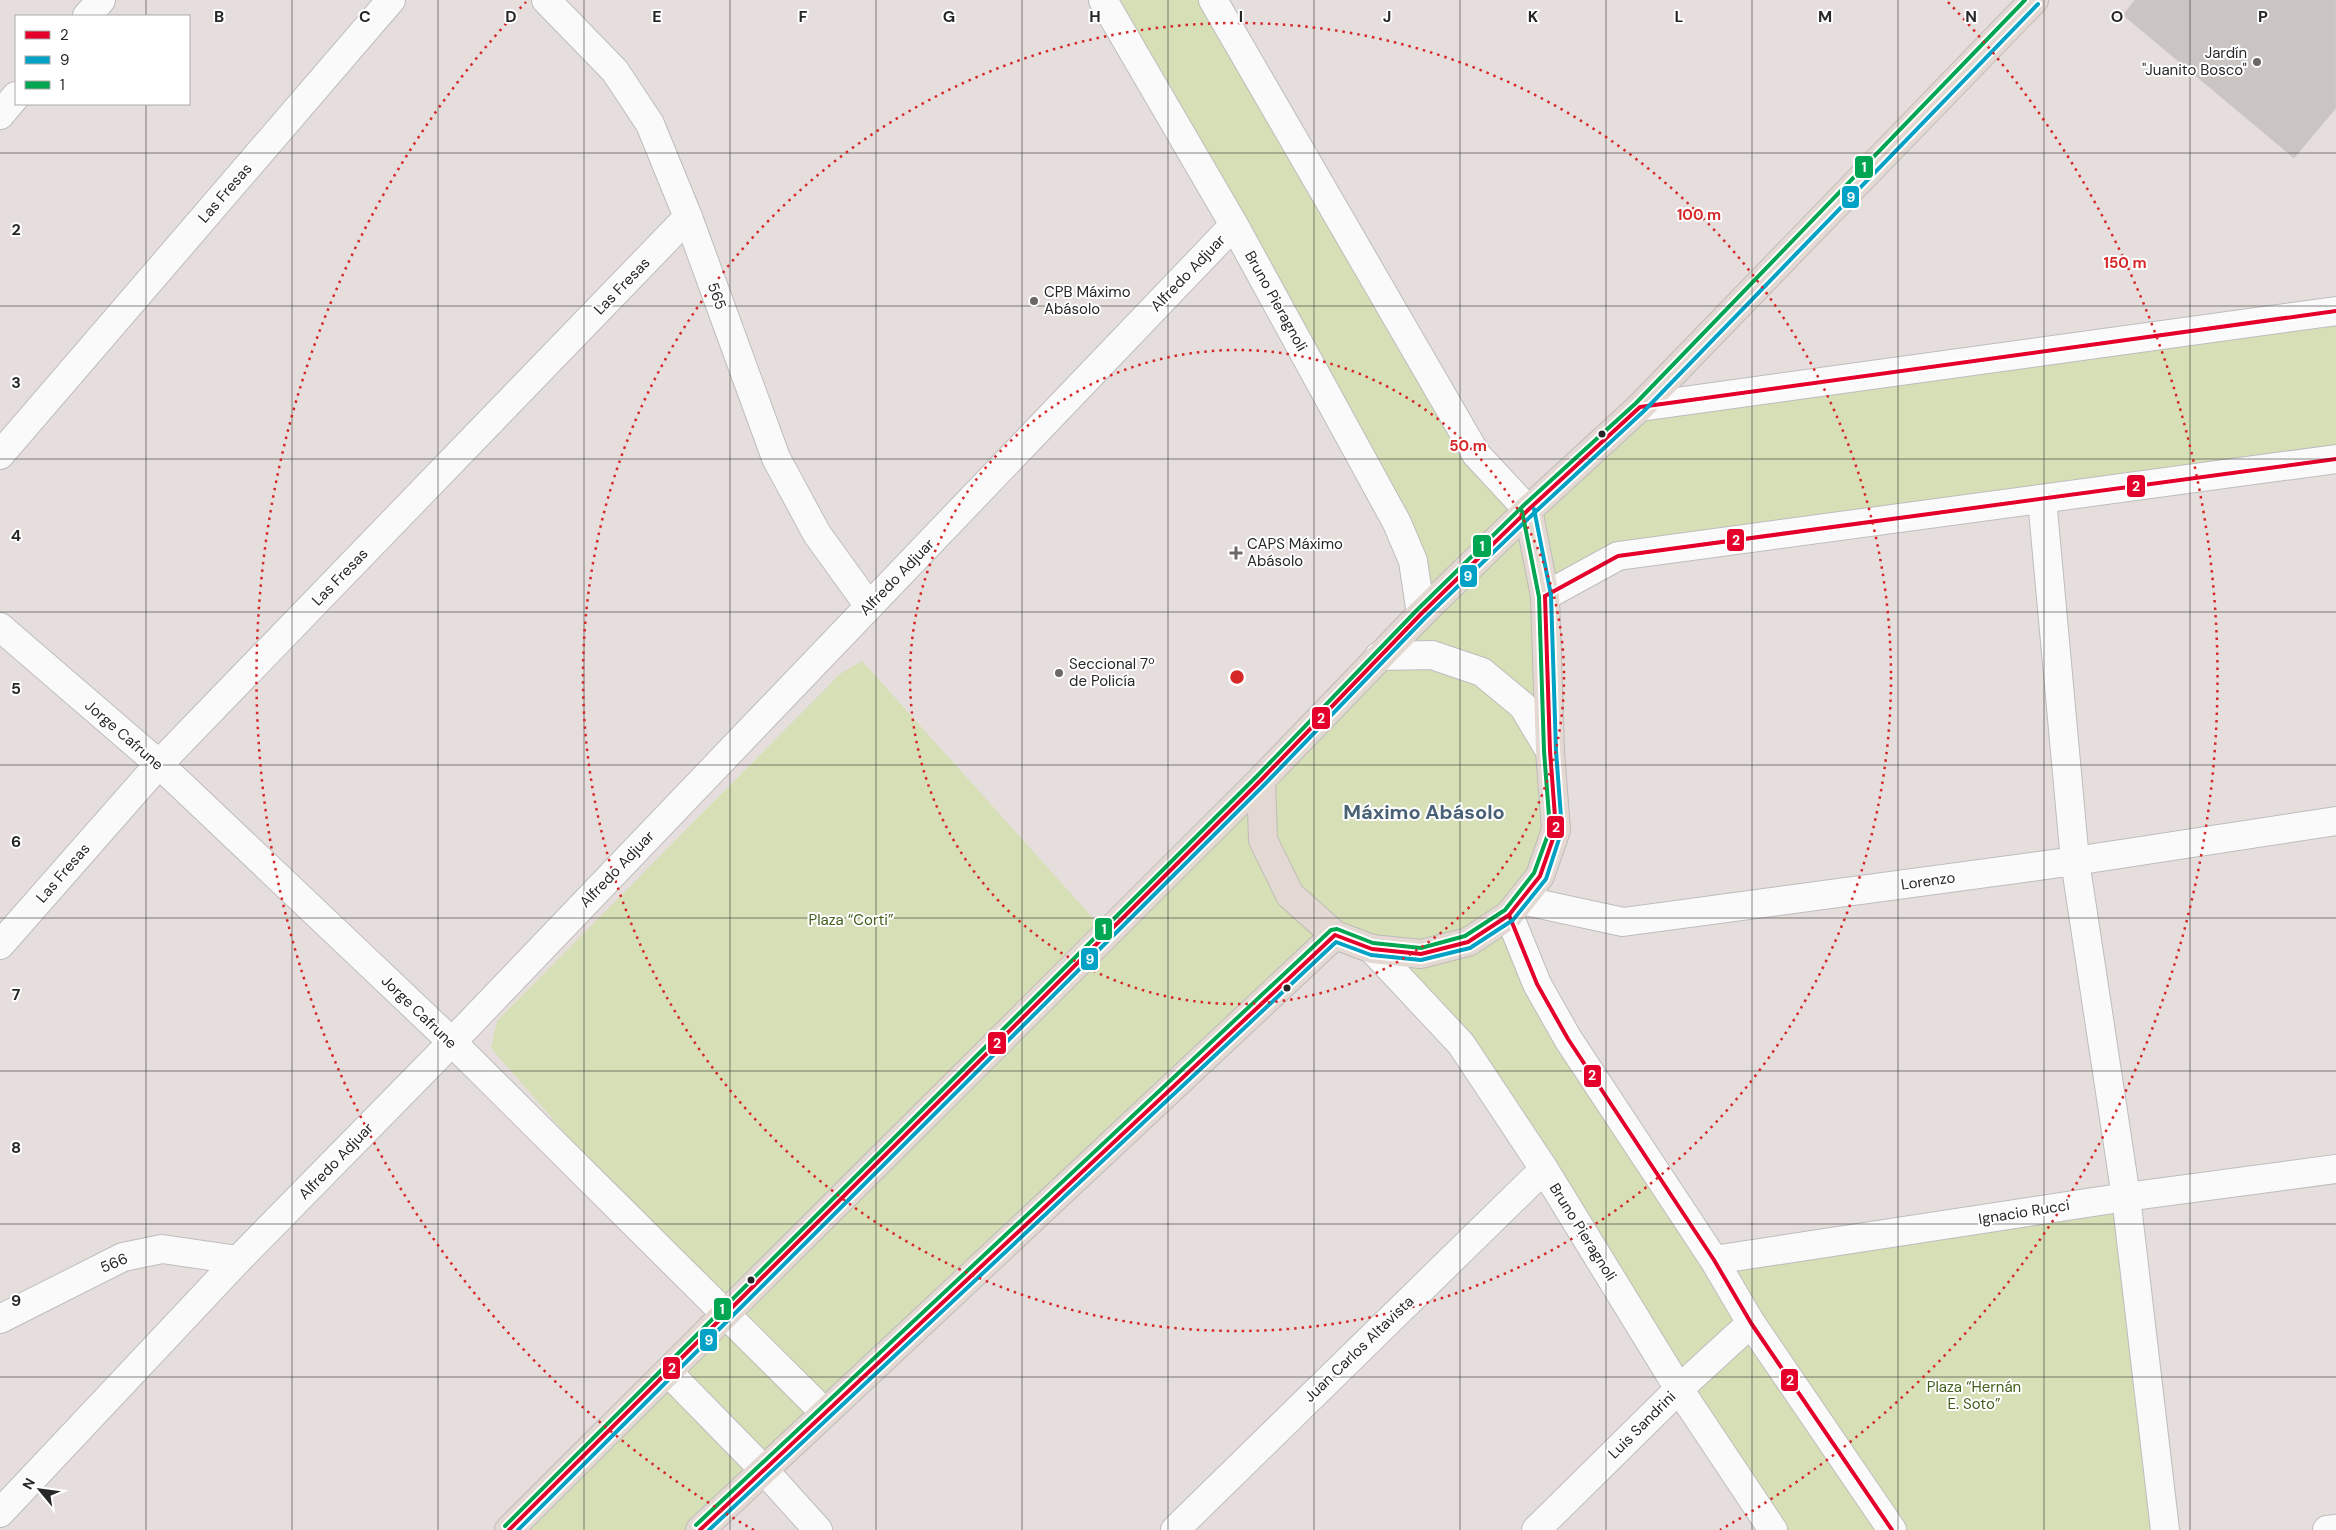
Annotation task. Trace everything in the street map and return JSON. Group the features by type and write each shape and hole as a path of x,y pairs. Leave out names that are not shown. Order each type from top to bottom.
{"main road":[{"path":"509,1530 1261,780 1421,614 1528,510 1640,407 2034,0"},
{"path":"1261,780 1263,840 1290,895 1335,934 1372,949 1421,954 1468,942 1515,907 1540,876 1556,830 1550,752 1545,596 1528,510"},
{"path":"700,1530 1335,934"}],"street":[{"path":"87,15 101,0"},
{"name":"Las Fresas","path":"0,455 391,0"},
{"name":"565","path":"546,0 615,71 650,124 688,217 776,458 817,534 869,606"},
{"name":"Bruno Pieragnoli","path":"1103,0 1234,225 1397,523 1413,561 1421,614"},
{"path":"1213,0 1476,454 1528,510"},
{"path":"0,115 15,97"},
{"name":"Las Fresas","path":"0,945 159,764 688,217"},
{"name":"Alfredo Adjuar","path":"0,1513 238,1260 452,1042 1234,225"},
{"path":"1640,407 2336,311"},
{"path":"1545,596 1618,556 2336,459"},
{"path":"2042,499 2075,861 2126,1197 2165,1530"},
{"name":"Jorge Cafrune","path":"0,627 159,764 452,1042 824,1412"},
{"path":"1379,656 1432,654 1482,672 1523,706 1550,752"},
{"name":"Lorenzo","path":"1515,907 1623,922 2075,861 2336,821"},
{"path":"1515,907 1537,984 1568,1039 1714,1260 1751,1323 1892,1530"},
{"name":"Bruno Pieragnoli","path":"1372,949 1461,1044 1544,1169 1679,1389 1774,1530"},
{"name":"Juan Carlos Altavista","path":"1175,1530 1544,1169"},
{"name":"Ignacio Rucci","path":"1714,1260 2126,1197 2336,1169"},
{"name":"566","path":"0,1319 123,1257 162,1249 238,1260"},
{"name":"Luis Sandrini","path":"1536,1530 1679,1389 1751,1323"},
{"path":"668,1372 764,1469 818,1530"},
{"path":"2327,1530 2336,1529"}],"green space":[{"name":"Plaza “Hernán E. Soto”","path":"1103,0 1213,0 1476,454 1528,510 1640,407 2336,311 2336,459 1618,556 1545,596 1556,830 1510,915 1713,1260 2126,1197 2165,1530 1773,1530 1461,1044 1335,935 700,1530 509,1530 1421,614 1413,561"},
{"name":"Plaza “Corti”","path":"862,661 1101,927 718,1308 491,1048 497,1021 840,674"}],"building":[{"name":"Jardín \"Juanito Bosco\"","path":"2135,0 2336,0 2336,108 2294,158 2123,15"}],"transit line":[{"name":"1","path":"505,1526 1257,776 1417,610 1524,505 1636,403 2025,0"},
{"name":"9","path":"518,1530 1265,784 1425,618 1644,411 2038,4"},
{"name":"2","path":"509,1530 1261,780 1421,614 1528,510 1640,407 2336,311"},
{"name":"2","path":"1545,596 1618,556 2336,459"},
{"name":"9","path":"709,1530 1336,942 1371,955 1421,960 1470,948 1513,920 1546,879 1562,830 1556,751 1551,595 1534,509"},
{"name":"1","path":"696,1525 1331,930 1337,929 1373,943 1421,948 1465,936 1505,910 1534,873 1550,829 1544,751 1539,597 1522,511"},
{"name":"2","path":"700,1530 1335,935 1372,949 1421,954 1468,942 1509,915 1540,876 1556,830 1550,751 1545,596"},
{"name":"2","path":"1509,915 1537,984 1568,1039 1714,1260 1751,1323 1892,1530"}],"place":[{"name":"Jardín \"Juanito Bosco\"","path":"2257,62"},
{"name":"CPB Máximo Abásolo","path":"1034,301"},
{"name":"CAPS Máximo Abásolo","path":"1236,553"},
{"name":"Seccional 7º de Policía","path":"1059,673"}],"district":[{"name":"Máximo Abásolo","path":"1424,812"}]}
